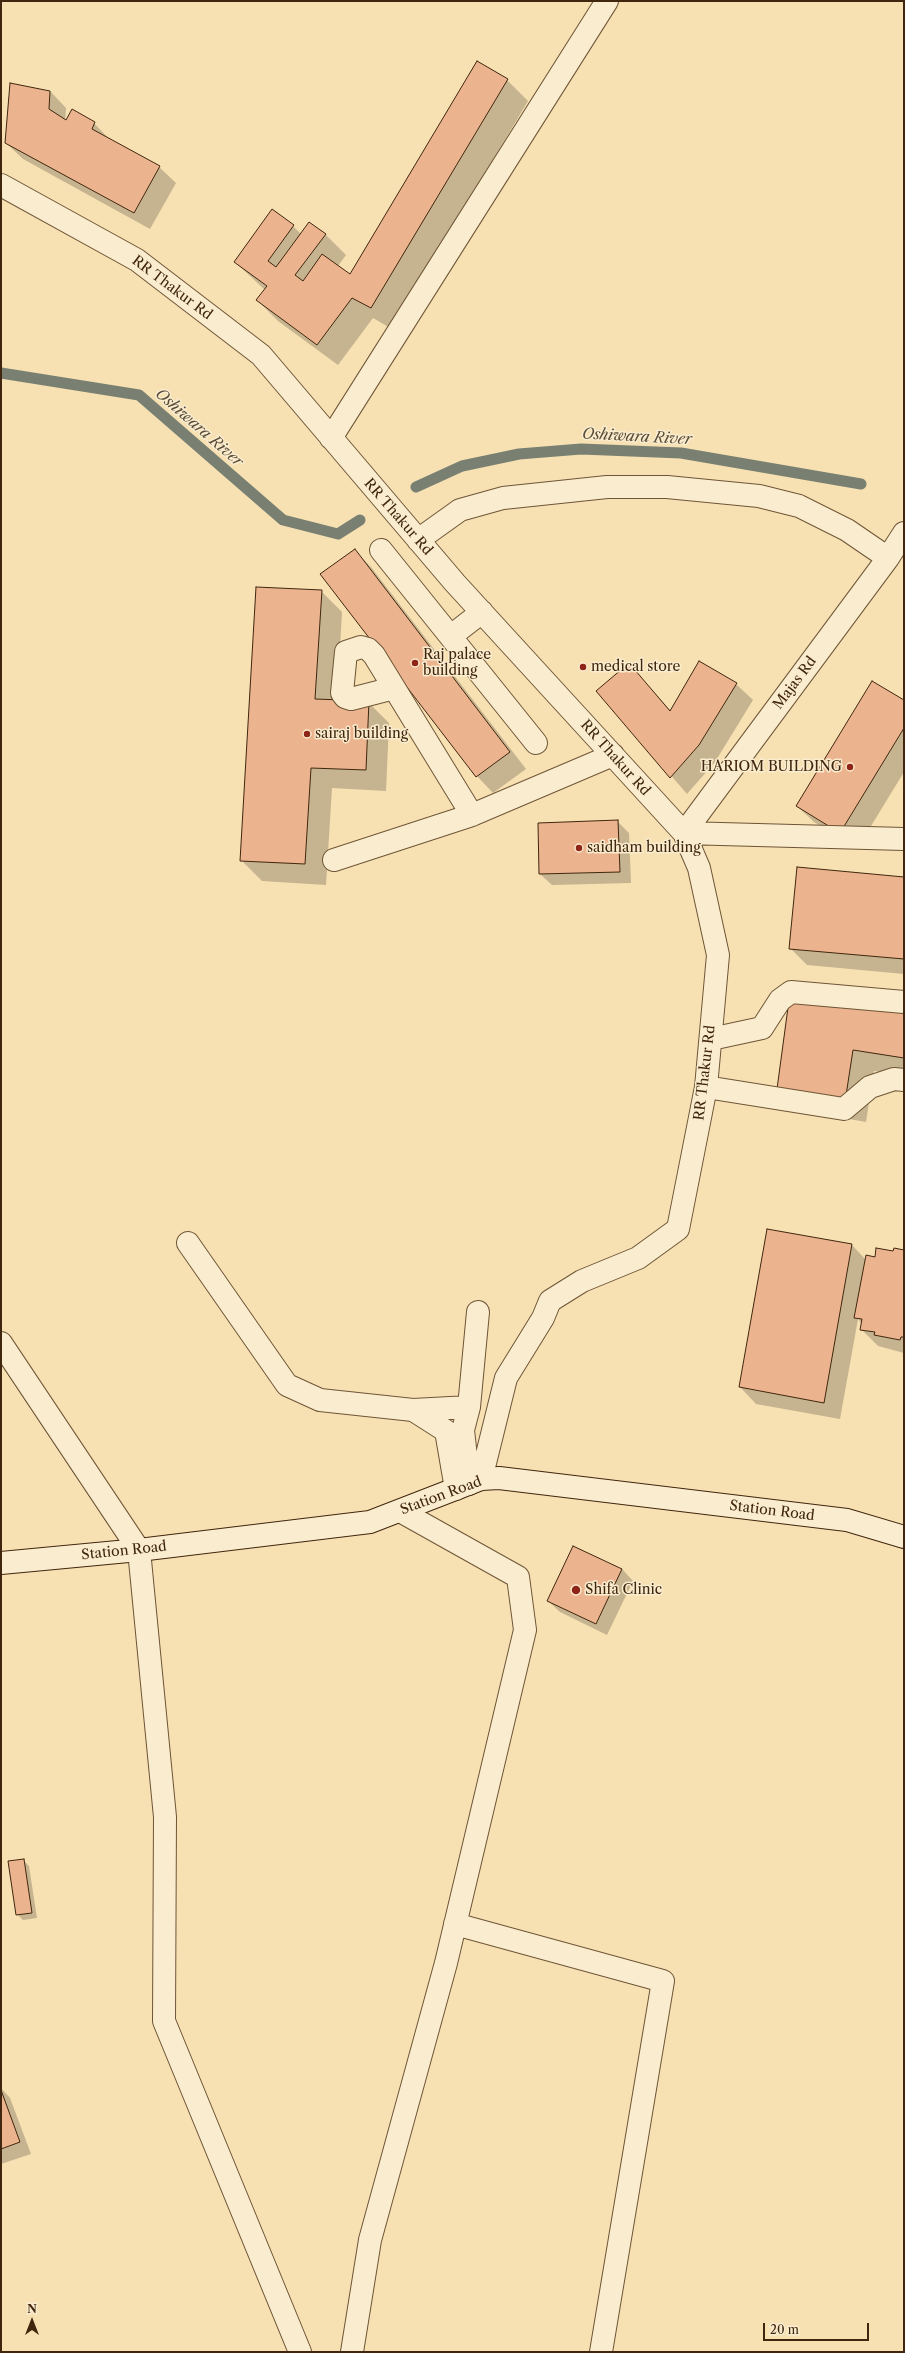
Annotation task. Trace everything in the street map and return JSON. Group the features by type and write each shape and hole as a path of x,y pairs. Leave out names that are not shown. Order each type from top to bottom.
{"street":[{"path":"331,438 607,1"},
{"name":"RR Thakur Rd","path":"1,185 137,260 261,355 418,540 684,832 699,868 718,955 706,1087 678,1229 638,1258 582,1281 550,1301 543,1318 506,1378 469,1484"},
{"path":"418,540 460,510 503,498 607,487 667,487 759,496 799,506 847,530 888,558"},
{"name":"Majas Rd","path":"684,832 888,558 904,533"},
{"path":"381,550 536,743"},
{"path":"451,636 482,612"},
{"path":"394,688 472,815"},
{"path":"334,860 472,815 613,755"},
{"path":"684,832 904,839"},
{"path":"711,1039 762,1028 780,1000 791,992 904,1002"},
{"path":"706,1087 844,1109 870,1087 894,1079 904,1080"},
{"path":"188,1243 287,1386 320,1400 413,1410 469,1407"},
{"path":"469,1484 463,1430 469,1407 478,1312"},
{"path":"1,1343 139,1550 165,1817 164,2021 300,2352"},
{"path":"413,1410 446,1431 469,1484"},
{"name":"Station Road","path":"1,1563 139,1550 370,1522 400,1512 469,1484 499,1478 847,1520 904,1537"},
{"path":"352,2352 370,2240 455,1924 525,1630 518,1577 400,1512"},
{"path":"455,1924 663,1981 601,2352"}],"building":[{"path":"477,61 508,79 371,308 352,298 317,345 256,300 267,286 234,262 272,209 294,225 268,261 276,267 309,222 326,234 295,275 303,281 322,254 350,274"},
{"path":"10,83 50,91 49,109 66,120 72,109 95,122 92,129 160,166 134,213 5,143"},
{"name":"Raj palace building","path":"355,549 510,752 476,777 320,574"},
{"name":"sairaj building","path":"256,587 322,590 315,699 369,701 366,770 311,768 305,864 240,861"},
{"path":"699,661 737,683 699,745 670,778 596,691 629,663 670,711"},
{"name":"HARIOM BUILDING","path":"872,681 904,700 904,728 840,833 796,806"},
{"name":"saidham building","path":"618,820 620,872 539,874 538,823"},
{"path":"797,867 904,877 904,959 789,949"},
{"path":"789,1000 904,1011 904,1058 853,1050 845,1102 777,1089"},
{"path":"767,1229 852,1244 824,1403 739,1387"},
{"path":"876,1248 893,1251 894,1248 904,1250 904,1337 901,1337 900,1340 874,1335 875,1332 860,1330 862,1319 854,1318 866,1255 875,1257"},
{"path":"573,1546 622,1569 596,1624 547,1601"},
{"path":"24,1859 32,1913 16,1915 8,1861"},
{"path":"1,2090 20,2142 1,2149"}],"waterway":[{"name":"Oshiwara River","path":"1,373 139,395 283,520 338,534 360,520"},
{"name":"Oshiwara River","path":"416,487 462,466 519,454 581,449 681,453 861,484"}],"place":[{"name":"Raj palace building","path":"415,663"},
{"name":"medical store","path":"583,667"},
{"name":"sairaj building","path":"307,734"},
{"name":"HARIOM BUILDING","path":"850,767"},
{"name":"saidham building","path":"579,848"},
{"name":"Shifa Clinic","path":"576,1590"}]}
